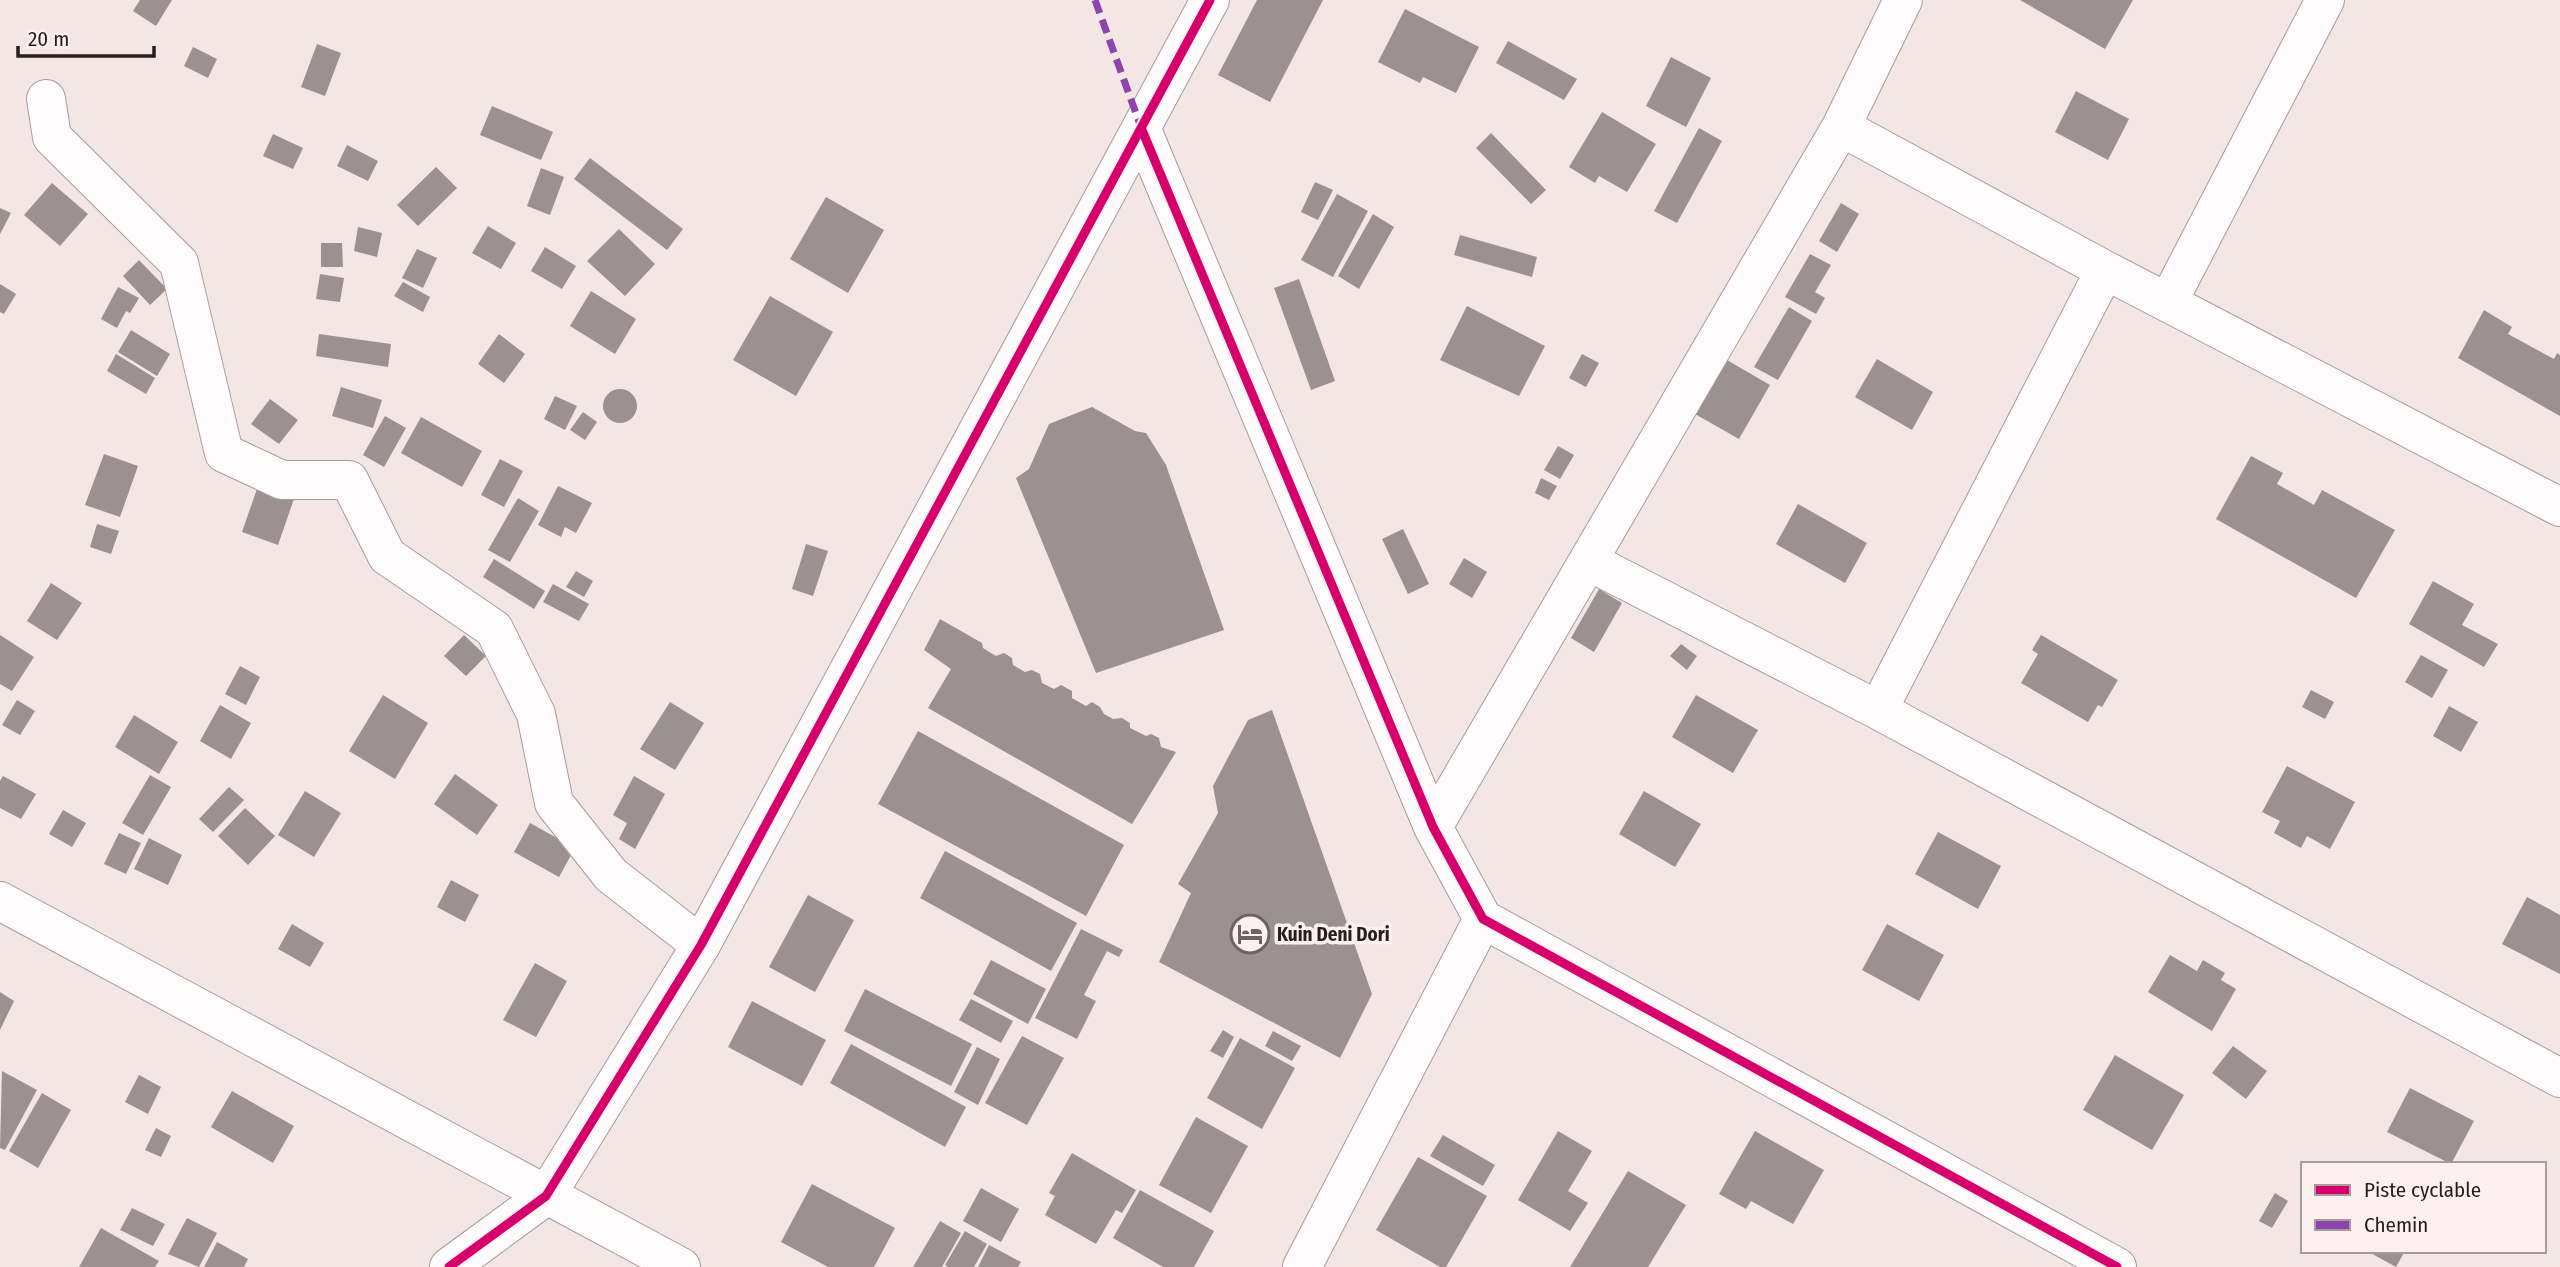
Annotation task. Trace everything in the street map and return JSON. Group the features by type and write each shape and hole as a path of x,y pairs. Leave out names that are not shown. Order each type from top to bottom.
{"street":[{"path":"449,1267 546,1196 701,945 1210,0"},
{"path":"1433,827 1841,127 1903,0"},
{"path":"2168,302 2325,0"},
{"path":"46,99 52,137 180,263 224,453 282,481 320,478 349,480 387,556 494,629 536,714 554,803 611,875 701,945"},
{"path":"1841,127 2105,270 2560,507"},
{"path":"1142,130 1433,827 1483,919 2117,1267"},
{"path":"1878,710 2105,270"},
{"path":"1588,561 1878,710 2560,1078"},
{"path":"0,901 681,1267"},
{"path":"1302,1267 1483,919"}],"building":[{"path":"140,0 172,0 156,26 133,11"},
{"path":"1257,0 1323,0 1270,102 1218,75"},
{"path":"2020,0 2133,0 2105,49"},
{"path":"1405,9 1479,47 1456,93 1423,77 1420,83 1378,62"},
{"path":"1508,41 1577,79 1564,100 1496,63"},
{"path":"317,44 341,53 325,96 301,87"},
{"path":"193,47 217,59 208,78 184,66"},
{"path":"1671,57 1711,78 1686,127 1646,106"},
{"path":"2076,91 2129,119 2108,160 2055,132"},
{"path":"492,106 553,132 541,160 480,135"},
{"path":"1602,112 1656,144 1627,192 1599,176 1595,183 1569,167"},
{"path":"1699,128 1722,141 1677,223 1654,211"},
{"path":"1491,133 1546,190 1531,204 1476,148"},
{"path":"273,134 303,148 293,169 263,156"},
{"path":"347,145 378,161 368,181 337,166"},
{"path":"590,158 683,229 667,250 574,179"},
{"path":"436,167 457,188 418,226 397,205"},
{"path":"541,168 564,177 550,215 527,206"},
{"path":"1315,182 1333,190 1318,220 1301,212"},
{"path":"52,183 88,214 60,246 24,215"},
{"path":"1337,194 1368,211 1333,277 1301,260"},
{"path":"826,197 884,230 848,293 790,259"},
{"path":"1841,203 1859,214 1837,252 1819,241"},
{"path":"0,208 11,213 0,234"},
{"path":"1373,214 1394,227 1359,289 1338,276"},
{"path":"488,226 516,243 501,269 472,253"},
{"path":"358,227 382,233 377,257 354,251"},
{"path":"619,229 655,264 625,296 587,261"},
{"path":"1460,235 1537,257 1532,277 1454,255"},
{"path":"321,243 342,243 343,267 321,267"},
{"path":"545,247 576,266 562,289 531,271"},
{"path":"417,249 437,258 423,288 402,278"},
{"path":"1810,254 1831,265 1815,292 1825,298 1816,314 1785,297"},
{"path":"139,260 167,289 150,305 123,276"},
{"path":"320,274 344,278 340,302 316,299"},
{"path":"1299,279 1335,381 1311,390 1274,288"},
{"path":"403,282 430,297 423,312 394,296"},
{"path":"0,284 16,294 4,314 0,312"},
{"path":"118,287 139,298 130,313 126,311 117,328 101,319"},
{"path":"591,291 636,319 615,354 570,326"},
{"path":"770,296 833,332 796,396 733,360"},
{"path":"1467,306 1545,346 1519,396 1440,360"},
{"path":"1789,307 1812,321 1778,380 1754,367"},
{"path":"2484,310 2512,327 2508,334 2554,359 2557,353 2560,355 2560,416 2458,358"},
{"path":"131,330 170,354 157,376 118,352"},
{"path":"319,334 391,344 388,367 316,356"},
{"path":"499,334 525,354 504,383 478,364"},
{"path":"116,354 155,378 146,394 107,371"},
{"path":"1582,354 1599,363 1586,387 1569,378"},
{"path":"1877,359 1933,392 1912,430 1855,397"},
{"path":"1727,360 1770,385 1739,439 1695,414"},
{"path":"341,387 382,400 373,428 332,416"},
{"path":"620,389 632,394 637,406 632,418 620,423 608,418 603,406 608,394"},
{"path":"555,396 577,406 565,430 544,419"},
{"path":"270,399 298,420 279,444 251,424"},
{"path":"1092,407 1135,431 1146,433 1166,465 1224,630 1096,673 1016,478 1029,469 1049,424"},
{"path":"583,412 597,422 585,440 570,430"},
{"path":"385,416 406,428 384,467 363,455"},
{"path":"421,417 482,451 462,487 401,453"},
{"path":"1558,446 1574,455 1560,479 1544,470"},
{"path":"104,454 138,466 120,517 85,505"},
{"path":"2251,456 2283,473 2277,484 2314,505 2322,490 2395,530 2356,598 2216,519"},
{"path":"500,459 523,471 504,507 481,495"},
{"path":"1541,478 1557,486 1549,500 1535,493"},
{"path":"259,483 295,496 278,545 242,532"},
{"path":"558,486 592,503 576,533 565,527 561,537 538,525"},
{"path":"518,498 539,511 510,562 488,550"},
{"path":"1798,504 1867,543 1845,583 1776,544"},
{"path":"97,524 119,531 111,554 90,547"},
{"path":"1403,529 1429,584 1408,594 1382,539"},
{"path":"806,544 828,551 813,596 792,589"},
{"path":"1464,558 1487,572 1472,598 1449,584"},
{"path":"494,559 545,591 534,609 483,577"},
{"path":"576,571 593,581 584,597 566,587"},
{"path":"2433,581 2474,604 2462,625 2498,644 2484,667 2409,624"},
{"path":"51,583 82,603 57,640 27,621"},
{"path":"553,584 589,604 579,621 543,602"},
{"path":"1599,589 1622,603 1594,652 1571,638"},
{"path":"940,619 982,643 983,648 996,656 1004,653 1012,658 1013,665 1025,672 1032,670 1040,674 1042,683 1054,689 1061,685 1072,691 1072,698 1086,706 1092,702 1100,707 1104,714 1113,719 1122,718 1130,723 1130,728 1146,736 1151,734 1159,738 1161,747 1176,752 1132,824 928,708 951,669 924,650"},
{"path":"0,635 34,657 12,691 0,684"},
{"path":"464,635 486,656 466,676 444,656"},
{"path":"2041,635 2118,680 2102,707 2098,705 2088,722 2021,683 2038,654 2032,650"},
{"path":"1681,644 1697,656 1687,670 1670,656"},
{"path":"2421,655 2448,670 2432,698 2405,682"},
{"path":"240,666 260,677 246,705 225,694"},
{"path":"2311,690 2334,702 2325,719 2302,707"},
{"path":"383,695 428,723 395,779 349,751"},
{"path":"1696,695 1758,730 1733,773 1672,737"},
{"path":"17,700 35,711 20,735 2,725"},
{"path":"670,702 704,723 675,770 640,749"},
{"path":"220,705 251,723 231,759 200,741"},
{"path":"2449,706 2478,722 2461,752 2433,736"},
{"path":"1272,710 1372,994 1340,1058 1159,962 1191,893 1178,884 1218,813 1213,786 1248,720"},
{"path":"134,715 178,742 159,774 115,747"},
{"path":"918,731 1124,845 1086,916 878,804"},
{"path":"2287,766 2355,802 2330,849 2307,836 2301,848 2274,833 2280,821 2262,812"},
{"path":"455,774 498,805 477,835 434,804"},
{"path":"150,775 171,787 143,835 122,823"},
{"path":"3,776 36,794 21,819 0,808 0,781"},
{"path":"634,776 665,794 635,849 619,839 627,823 613,815"},
{"path":"229,787 244,800 213,832 199,819"},
{"path":"305,791 341,813 314,857 278,835"},
{"path":"1644,791 1701,824 1675,867 1619,834"},
{"path":"245,808 275,836 248,865 218,836"},
{"path":"63,810 86,823 72,847 49,834"},
{"path":"530,823 575,848 559,877 514,852"},
{"path":"1938,832 2001,866 1978,909 1915,874"},
{"path":"119,833 141,843 126,874 104,864"},
{"path":"149,838 182,855 168,885 134,869"},
{"path":"945,851 1077,923 1051,971 920,898"},
{"path":"451,880 479,895 465,922 437,907"},
{"path":"808,895 854,920 815,992 769,967"},
{"path":"2527,897 2560,915 2560,974 2502,944"},
{"path":"292,924 324,943 310,967 278,949"},
{"path":"1887,924 1944,955 1919,1001 1862,970"},
{"path":"1081,929 1123,950 1119,957 1107,951 1084,995 1096,1001 1077,1039 1035,1018"},
{"path":"2170,955 2197,971 2203,960 2225,973 2221,980 2236,989 2212,1031 2148,992"},
{"path":"991,960 1046,989 1028,1024 973,994"},
{"path":"535,963 567,981 536,1037 503,1020"},
{"path":"865,989 972,1044 951,1086 844,1031"},
{"path":"0,992 14,1001 0,1030"},
{"path":"971,999 1013,1021 1001,1043 959,1020"},
{"path":"752,1001 826,1040 802,1086 728,1047"},
{"path":"1223,1030 1234,1037 1223,1058 1210,1051"},
{"path":"1273,1031 1301,1046 1292,1061 1265,1046"},
{"path":"1022,1036 1064,1058 1027,1125 985,1103"},
{"path":"1240,1038 1295,1068 1262,1129 1207,1098"},
{"path":"851,1044 966,1107 945,1147 830,1083"},
{"path":"2233,1046 2267,1071 2246,1099 2212,1073"},
{"path":"977,1047 1000,1059 978,1105 954,1092"},
{"path":"2115,1055 2184,1095 2152,1150 2083,1110"},
{"path":"2,1071 37,1090 5,1150 0,1148"},
{"path":"139,1075 161,1087 148,1114 125,1102"},
{"path":"2410,1088 2474,1121 2452,1162 2447,1162 2387,1132"},
{"path":"232,1091 294,1126 273,1163 211,1127"},
{"path":"42,1093 71,1110 38,1168 9,1151"},
{"path":"1196,1117 1248,1146 1211,1213 1159,1185"},
{"path":"156,1128 171,1136 161,1157 145,1150"},
{"path":"1558,1131 1592,1151 1568,1191 1588,1203 1570,1231 1518,1200"},
{"path":"1755,1131 1824,1170 1793,1224 1751,1201 1746,1209 1719,1194"},
{"path":"1443,1135 1495,1165 1483,1186 1430,1156"},
{"path":"1072,1153 1136,1190 1122,1213 1116,1210 1096,1244 1045,1215 1055,1196 1049,1193"},
{"path":"1418,1157 1487,1196 1446,1267 1440,1267 1376,1230"},
{"path":"1628,1171 1686,1205 1648,1267 1570,1267"},
{"path":"812,1184 895,1228 874,1267 828,1267 781,1242"},
{"path":"981,1188 1019,1209 1001,1242 963,1221"},
{"path":"1140,1190 1214,1231 1194,1267 1163,1267 1113,1238"},
{"path":"2275,1193 2288,1201 2272,1228 2259,1221"},
{"path":"132,1208 165,1224 153,1246 120,1230"},
{"path":"187,1218 217,1233 199,1267 168,1254"},
{"path":"940,1221 961,1233 942,1267 913,1267"},
{"path":"101,1228 159,1261 155,1267 79,1267"},
{"path":"965,1231 987,1244 974,1267 948,1267 945,1265"},
{"path":"217,1242 248,1259 244,1267 204,1267"},
{"path":"989,1245 1021,1262 1018,1267 978,1267"},
{"path":"2371,1253 2404,1253 2396,1267"}],"marked path":[{"path":"1095,0 1142,130"}],"cycle path":[{"path":"449,1267 546,1196 701,945 1210,0"},
{"path":"1142,130 1433,827 1483,919 2117,1267"}],"place":[{"name":"Kuin Deni Dori","path":"1250,934"}]}
